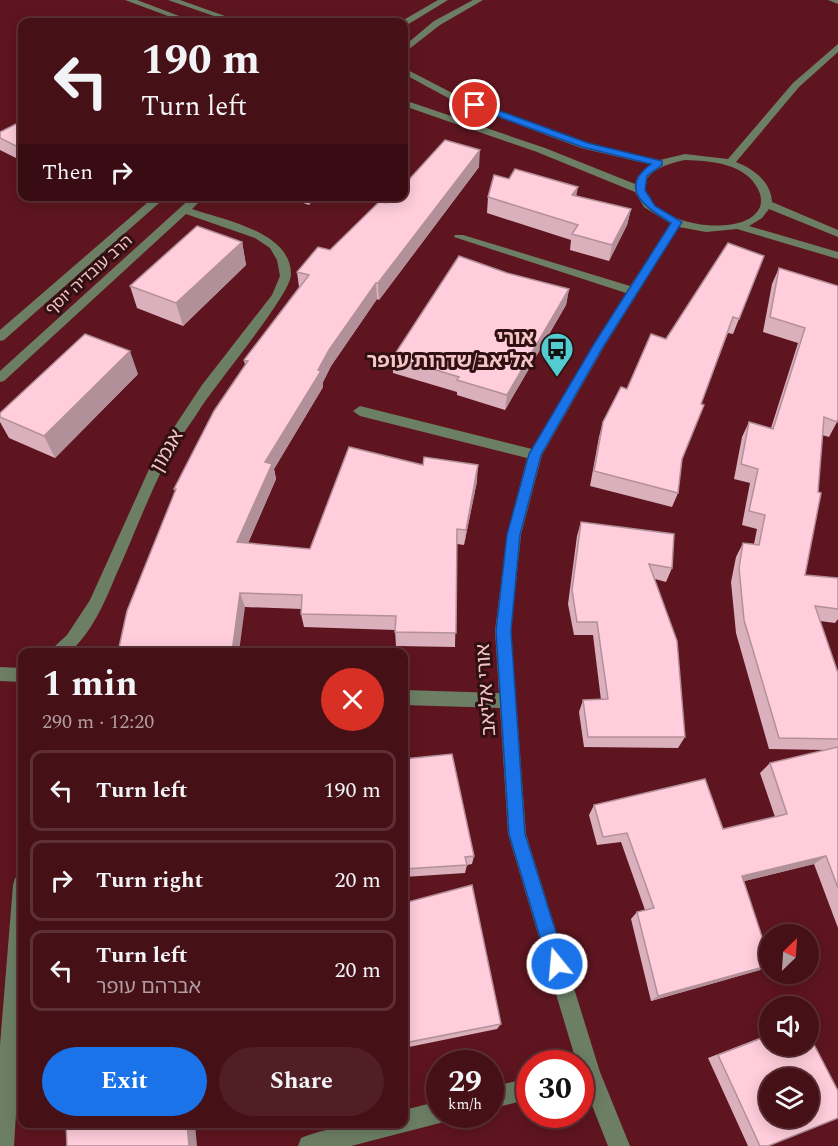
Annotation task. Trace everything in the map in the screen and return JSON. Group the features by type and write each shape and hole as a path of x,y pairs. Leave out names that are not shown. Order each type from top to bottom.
{"street":[{"path":"129,0 180,18"},
{"path":"172,0 226,18"},
{"path":"408,21 444,0"},
{"path":"408,47 437,23 479,0"},
{"path":"832,0 838,2"},
{"path":"730,163 796,85 838,46"},
{"path":"408,73 453,97 585,146 658,163"},
{"path":"408,104 542,150 640,190"},
{"path":"737,226 757,217 767,204 762,185 749,173 730,163 700,157 671,159 658,163 643,174 640,190 651,208 677,222 707,228 737,226 801,243 838,256"},
{"name":"הרב עובדיה יוסף","path":"0,337 156,201"},
{"name":"הרב עובדיה יוסף","path":"0,378 194,201"},
{"path":"767,204 838,234"},
{"name":"אגמון","path":"64,648 73,640 96,604 160,460 207,387 277,296 286,276 283,260 274,246 259,236 184,210"},
{"name":"אורי אליאב","path":"578,1050 517,834 503,631 512,545 535,454 598,346 677,222"},
{"path":"459,237 634,291"},
{"path":"360,411 535,454"},
{"path":"0,675 18,675"},
{"path":"408,698 508,701"},
{"path":"3,1146 18,940"},
{"name":"אורי אליאב","path":"594,1092 619,1146"},
{"path":"408,1120 426,1116"},
{"path":"309,1146 379,1128"}],"building":[{"path":"18,123 18,147 0,138 0,132"},
{"path":"445,140 480,150 376,283 329,350 318,370 321,371 265,462 272,464 237,542 310,549 349,447 423,465 424,457 478,465 466,530 457,529 456,633 395,632 396,616 301,614 302,595 240,593 233,648 119,648 127,611 176,489 174,489 214,411 248,361 244,360 309,275 297,272 318,247 330,250 380,201 386,203 388,201 408,201 408,181"},
{"path":"515,169 578,187 572,195 631,209 612,245 572,234 578,225 488,197 494,175 509,179"},
{"path":"197,226 242,242 176,303 130,286"},
{"path":"728,243 764,256 739,319 733,317 701,404 704,405 682,459 678,493 594,471 603,422 621,387 627,389 651,334 666,339"},
{"path":"459,256 507,273 569,289 507,395 457,380 459,377 393,357"},
{"path":"779,268 838,286 838,419 837,422 824,417 818,492 821,493 805,575 838,578 838,609 815,606 838,673 838,739 779,738 744,620 739,568 743,543 759,545 765,515 749,511 758,469 741,464 749,422 773,429 805,328 770,317"},
{"path":"85,334 130,351 44,436 0,417 0,413"},
{"path":"581,522 674,534 672,568 649,564 677,641 685,737 588,737 583,700 608,699 597,622 577,622 572,590"},
{"path":"838,747 838,888 826,856 742,876 759,928 759,968 658,996 637,912 654,908 627,833 603,837 594,805 705,779 723,829 787,814 770,763"},
{"path":"452,754 474,856 465,857 467,865 408,869 408,759"},
{"path":"472,885 501,1024 408,1042 408,902"},
{"path":"759,1039 759,1056 819,1054 838,1091 838,1118 819,1126 819,1068 759,1068 759,1128 813,1128 768,1146 760,1146 718,1055"},
{"path":"66,1128 187,1128 189,1146 67,1146"}],"place":[{"name":"אורי אליאב/שדרות עופר","path":"557,378"}],"route":[{"path":"475,105 585,146 658,163 643,174 640,190 651,208 662,216 677,222 598,346 535,454 514,535 503,631 517,834 557,964"}]}
